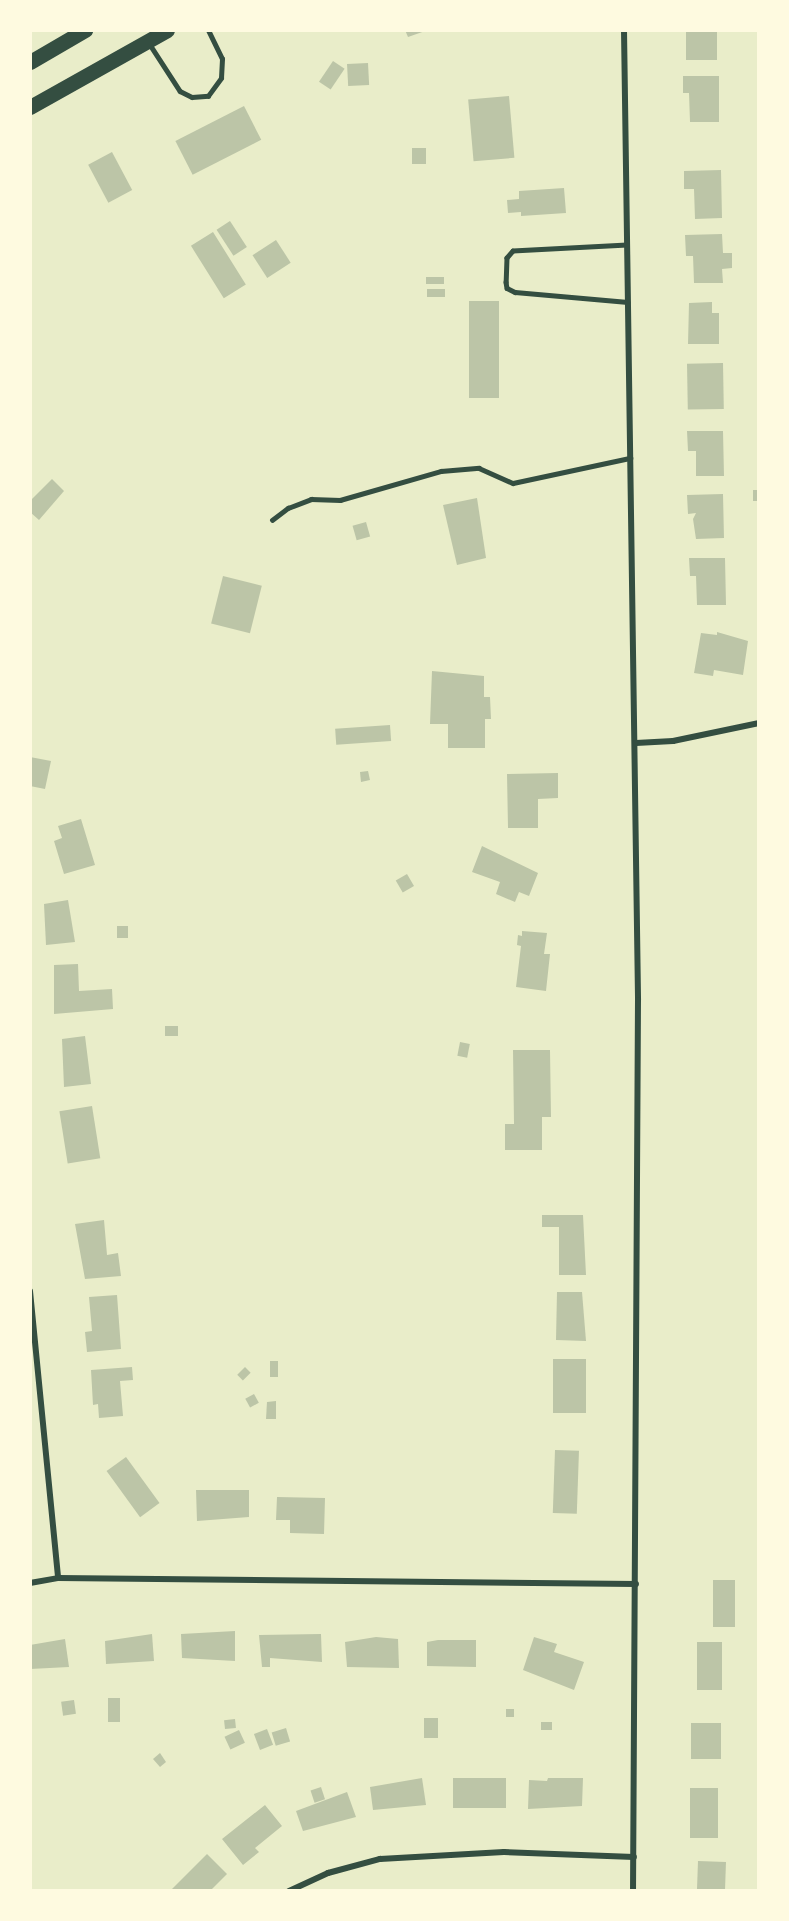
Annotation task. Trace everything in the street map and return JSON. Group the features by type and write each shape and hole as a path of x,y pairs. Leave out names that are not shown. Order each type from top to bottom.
{"main road":[{"path":"30,62 85,30"},
{"path":"30,107 167,30"}],"street":[{"path":"624,30 636,743 636,1584 633,1891"},
{"path":"636,743 673,741 759,723"},
{"path":"30,1290 58,1578"},
{"path":"30,1583 58,1578 636,1584"},
{"path":"289,1891 328,1874 380,1859 504,1852 634,1857"}],"lane":[{"path":"147,40 180,91 192,97 208,96 221,78 222,59 208,30"},
{"path":"627,245 513,251 507,258 506,282 507,288 515,292 628,302"},
{"path":"272,520 288,508 311,500 340,500 441,471 479,468 513,483 630,458"}],"building":[{"path":"405,30 428,30 408,37"},
{"path":"686,30 717,30 717,60 686,60"},
{"path":"333,61 345,69 331,90 319,82"},
{"path":"368,63 369,85 348,86 347,64"},
{"path":"683,76 719,76 719,122 690,122 689,93 683,93"},
{"path":"509,96 514,158 474,161 468,100"},
{"path":"244,106 261,140 193,175 175,141"},
{"path":"412,148 426,148 426,164 412,164"},
{"path":"112,152 132,190 108,203 88,165"},
{"path":"721,170 722,218 695,219 694,189 684,189 684,171"},
{"path":"564,188 566,213 521,216 521,212 508,213 507,200 519,199 519,191"},
{"path":"230,221 247,247 233,256 217,230"},
{"path":"213,232 246,285 224,298 191,246"},
{"path":"722,234 723,253 732,253 732,268 722,269 723,283 694,283 693,256 686,256 685,235"},
{"path":"276,240 291,263 267,278 253,255"},
{"path":"426,277 444,277 444,284 426,284"},
{"path":"427,289 445,289 445,297 427,297"},
{"path":"469,301 499,301 499,398 469,398"},
{"path":"712,302 712,313 719,313 719,344 688,344 689,303"},
{"path":"723,363 724,409 688,410 687,364"},
{"path":"687,431 723,431 724,476 696,476 696,451 688,451"},
{"path":"52,479 64,491 39,520 30,512 30,501"},
{"path":"753,490 759,490 759,501 753,501"},
{"path":"723,494 724,538 696,539 693,519 696,513 688,514 687,495"},
{"path":"477,498 486,558 457,565 443,505"},
{"path":"366,522 370,536 357,540 353,526"},
{"path":"689,558 725,558 726,605 697,605 696,576 690,576"},
{"path":"223,576 262,586 250,633 211,624"},
{"path":"717,632 748,641 743,675 714,670 713,676 694,673 701,633 717,635"},
{"path":"432,671 484,676 484,697 490,697 491,719 485,719 485,748 448,748 448,724 430,724"},
{"path":"390,725 391,741 336,745 335,729"},
{"path":"30,757 51,761 45,789 30,786"},
{"path":"368,771 370,780 361,782 360,772"},
{"path":"558,773 558,798 538,799 538,828 508,828 507,774"},
{"path":"81,819 95,865 64,874 54,841 62,838 58,826"},
{"path":"482,846 538,873 529,896 519,892 515,902 496,894 500,882 472,872"},
{"path":"407,874 414,886 403,893 396,881"},
{"path":"68,900 75,942 46,945 44,904"},
{"path":"117,926 128,926 128,938 117,938"},
{"path":"522,931 547,933 544,954 550,954 546,991 516,987 521,946 517,945 518,935 522,936"},
{"path":"78,964 79,991 112,989 113,1009 54,1014 54,965"},
{"path":"165,1026 178,1026 178,1036 165,1036"},
{"path":"85,1036 91,1084 64,1087 62,1039"},
{"path":"460,1042 470,1044 467,1058 457,1056"},
{"path":"513,1050 550,1050 551,1117 542,1117 542,1150 505,1150 505,1124 514,1124"},
{"path":"92,1106 100,1158 68,1164 59,1111"},
{"path":"542,1215 583,1215 586,1275 559,1275 559,1227 542,1227"},
{"path":"104,1220 107,1255 118,1253 121,1276 85,1279 75,1224"},
{"path":"557,1292 582,1292 586,1341 556,1340"},
{"path":"117,1295 121,1349 87,1352 85,1332 92,1331 89,1297"},
{"path":"553,1359 586,1359 586,1413 553,1413"},
{"path":"270,1361 278,1361 278,1377 270,1377"},
{"path":"132,1367 133,1380 120,1381 123,1416 99,1418 98,1404 93,1405 91,1370"},
{"path":"245,1367 251,1373 243,1380 237,1375"},
{"path":"254,1394 259,1403 250,1408 245,1399"},
{"path":"276,1401 276,1419 266,1419 267,1402"},
{"path":"555,1450 579,1451 577,1514 553,1513"},
{"path":"126,1457 160,1503 140,1517 107,1471"},
{"path":"196,1490 249,1490 249,1517 197,1521"},
{"path":"277,1497 325,1498 324,1534 290,1533 290,1520 276,1520"},
{"path":"713,1580 735,1580 735,1627 713,1627"},
{"path":"235,1631 235,1661 182,1658 181,1634"},
{"path":"152,1634 154,1661 106,1664 105,1641"},
{"path":"321,1634 322,1662 270,1658 270,1667 262,1667 259,1635"},
{"path":"376,1637 398,1639 399,1668 347,1667 345,1642"},
{"path":"534,1637 557,1644 554,1652 584,1662 574,1690 523,1670"},
{"path":"65,1639 69,1667 30,1669 30,1645"},
{"path":"476,1640 476,1667 427,1666 427,1642"},
{"path":"697,1642 722,1642 722,1690 697,1690"},
{"path":"108,1698 120,1698 120,1722 108,1722"},
{"path":"74,1700 76,1714 63,1716 61,1702"},
{"path":"506,1709 514,1709 514,1717 506,1717"},
{"path":"424,1718 438,1718 438,1738 424,1738"},
{"path":"235,1719 236,1728 225,1729 224,1720"},
{"path":"541,1722 552,1722 552,1730 541,1730"},
{"path":"691,1723 721,1723 721,1759 691,1759"},
{"path":"286,1728 290,1741 276,1746 272,1732"},
{"path":"267,1729 273,1745 260,1750 254,1734"},
{"path":"239,1730 245,1743 230,1749 224,1737"},
{"path":"160,1753 166,1762 160,1767 153,1759"},
{"path":"422,1778 426,1805 373,1810 370,1787"},
{"path":"453,1778 506,1778 506,1808 453,1808"},
{"path":"548,1778 583,1778 582,1806 528,1809 529,1780 547,1781"},
{"path":"321,1787 325,1799 315,1803 311,1790"},
{"path":"690,1788 718,1788 718,1838 690,1838"},
{"path":"347,1792 356,1817 303,1831 296,1811"},
{"path":"265,1805 282,1826 255,1848 259,1852 243,1865 222,1839"},
{"path":"207,1854 227,1874 210,1891 174,1891 172,1889"},
{"path":"698,1861 726,1862 725,1891 697,1891"}]}
